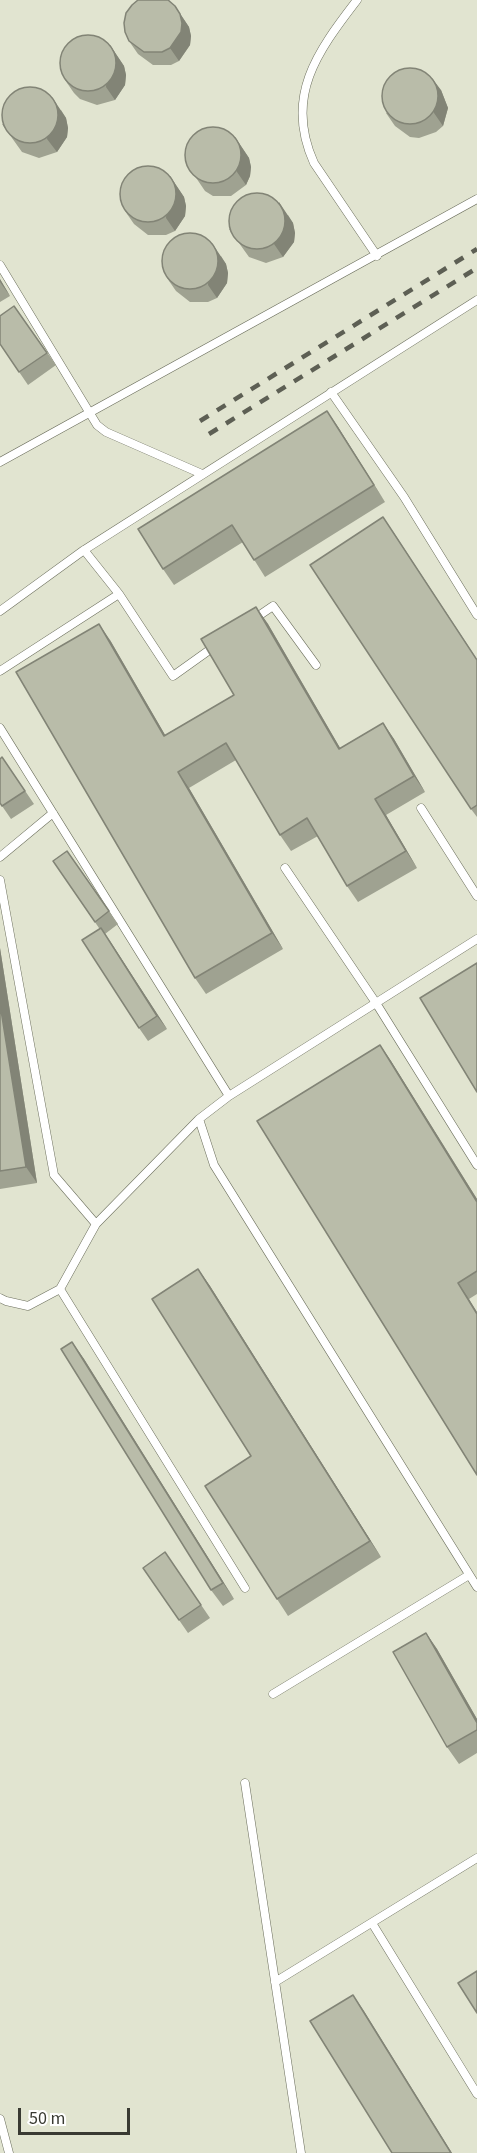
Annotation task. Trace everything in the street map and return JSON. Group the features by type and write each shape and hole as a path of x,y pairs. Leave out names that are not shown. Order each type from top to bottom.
{"lane":[{"path":"357,0 334,29 313,64 303,100 302,124 307,147 314,164 377,256"},
{"path":"0,462 477,199"},
{"path":"0,265 97,424 106,432 202,474"},
{"path":"0,611 84,549 477,300"},
{"path":"331,392 404,497 477,615"},
{"path":"84,549 119,594 173,676 219,644"},
{"path":"0,671 119,594"},
{"path":"246,625 273,606 316,665"},
{"path":"0,728 229,1096"},
{"path":"421,808 477,896"},
{"path":"0,857 53,813"},
{"path":"285,868 376,1003 477,1165"},
{"path":"0,880 54,1175 96,1224"},
{"path":"0,1298 28,1306 60,1289 96,1224 199,1119 229,1096 477,939"},
{"path":"199,1119 214,1165 477,1587"},
{"path":"60,1289 245,1588"},
{"path":"273,1694 469,1575"},
{"path":"245,1783 301,2153"},
{"path":"275,1982 477,1858"},
{"path":"372,1923 477,2094"},
{"path":"0,2119 9,2153"}],"building":[{"path":"138,0 168,0 175,6 180,14 181,32 170,48 162,52 144,52 129,41 124,23 126,13"},
{"path":"82,35 94,35 104,39 112,47 116,63 112,79 104,87 94,91 82,91 72,87 64,79 60,69 60,57 64,47 72,39"},
{"path":"404,68 416,68 430,76 438,90 436,107 430,116 416,124 404,124 387,112 382,102 382,90 394,73"},
{"path":"24,87 36,87 50,95 58,109 56,126 50,135 36,143 24,143 7,131 2,121 2,109 14,92"},
{"path":"207,127 219,127 229,131 237,139 241,155 237,171 229,179 219,183 207,183 197,179 189,171 185,161 185,149 189,139 197,131"},
{"path":"142,166 154,166 164,170 172,178 176,194 172,210 164,218 154,222 142,222 132,218 124,210 120,200 120,188 124,178 132,170"},
{"path":"251,193 263,193 277,201 285,215 283,232 277,241 263,249 251,249 234,237 229,227 229,215 241,198"},
{"path":"184,233 196,233 206,237 214,245 218,261 214,277 206,285 196,289 184,289 174,285 166,277 162,267 162,255 166,245 174,237"},
{"path":"14,306 47,353 19,372 0,344 0,316"},
{"path":"327,411 374,485 254,560 232,525 163,569 138,529"},
{"path":"383,517 477,660 477,805 471,809 310,565"},
{"path":"256,607 339,749 383,723 414,776 375,799 406,851 347,886 307,818 280,835 226,743 178,772 272,933 195,978 16,672 99,624 164,736 234,695 201,639"},
{"path":"2,757 25,791 2,806 0,803 0,759"},
{"path":"67,851 109,911 95,922 53,861"},
{"path":"101,928 157,1016 139,1028 82,940"},
{"path":"477,963 477,1092 420,998"},
{"path":"0,1004 26,1167 0,1171"},
{"path":"380,1045 477,1202 477,1271 458,1283 477,1314 477,1475 257,1121"},
{"path":"198,1269 370,1541 277,1599 205,1486 251,1456 152,1299"},
{"path":"72,1342 223,1583 211,1590 61,1349"},
{"path":"165,1552 201,1605 179,1620 143,1568"},
{"path":"426,1633 477,1723 477,1730 447,1747 393,1652"},
{"path":"477,1971 477,2013 458,1983"},
{"path":"353,1995 451,2153 392,2153 310,2021"}],"railway":[{"path":"200,421 477,249"},
{"path":"209,434 477,268"}]}
